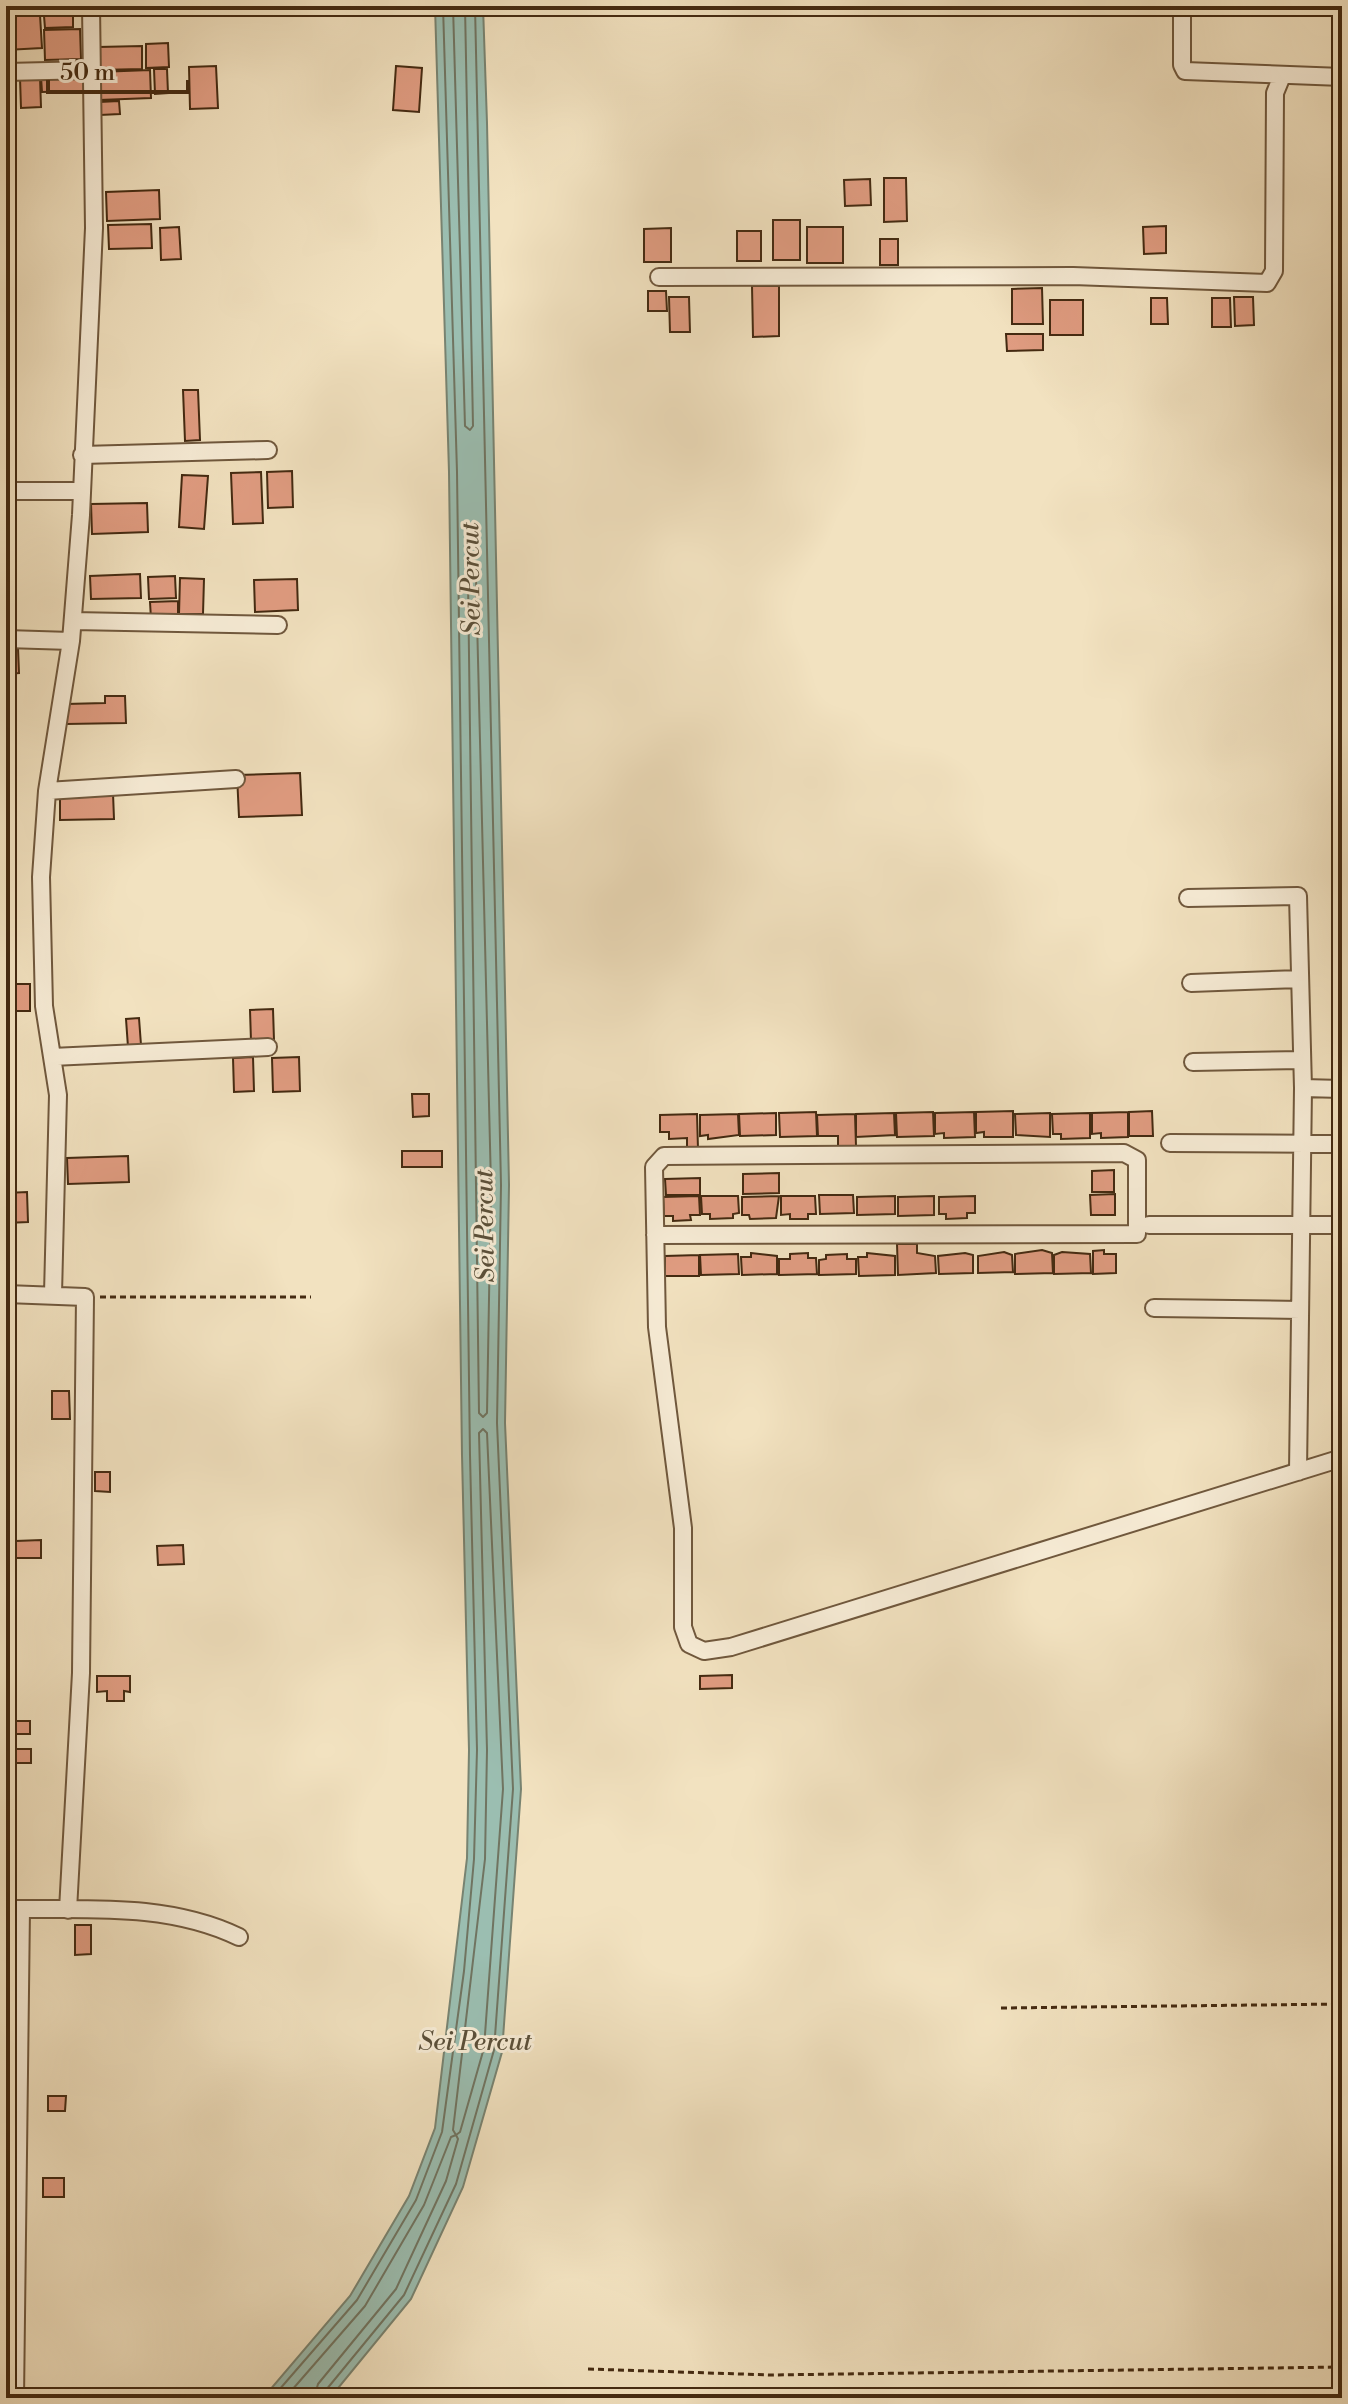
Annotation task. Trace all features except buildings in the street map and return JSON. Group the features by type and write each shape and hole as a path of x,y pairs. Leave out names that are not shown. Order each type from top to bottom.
{"street":[{"path":"53,1294 59,1139 44,1006 41,877 47,791 73,621 94,228 91,6"},
{"path":"1182,6 1182,65 1185,71 1342,77"},
{"path":"6,72 91,70"},
{"path":"659,277 1073,276 1267,283 1274,271 1274,98 1277,80 1282,76"},
{"path":"82,455 268,450"},
{"path":"6,491 80,491"},
{"path":"73,621 278,625"},
{"path":"6,639 71,641"},
{"path":"47,791 236,779"},
{"path":"1188,898 1298,896 1303,1088 1298,1472"},
{"path":"1191,983 1300,979"},
{"path":"52,1057 268,1047"},
{"path":"1193,1062 1302,1060"},
{"path":"1303,1088 1342,1089"},
{"path":"1170,1143 1342,1144"},
{"path":"655,1235 1137,1234 1137,1160 1124,1153 664,1156 654,1167 655,1235 657,1327 683,1528 683,1627 689,1644 704,1651 731,1647 1342,1458"},
{"path":"1149,1225 1342,1225"},
{"path":"6,1294 85,1297 81,1673 68,1910"},
{"path":"1154,1308 1300,1310"},
{"path":"15,2398 14,1909 175,1914 205,1921 239,1937"}],"path":[{"path":"85,1297 311,1297"},
{"path":"1001,2008 1342,2004"},
{"path":"588,2369 771,2375 1342,2367"}],"water":[{"name":"Sei Percut","path":"435,6 483,6 509,1185 505,1423 521,1789 502,2052 463,2187 411,2299 330,2398 263,2398 350,2296 409,2196 435,2128 467,1858 469,1750 449,472"}]}
